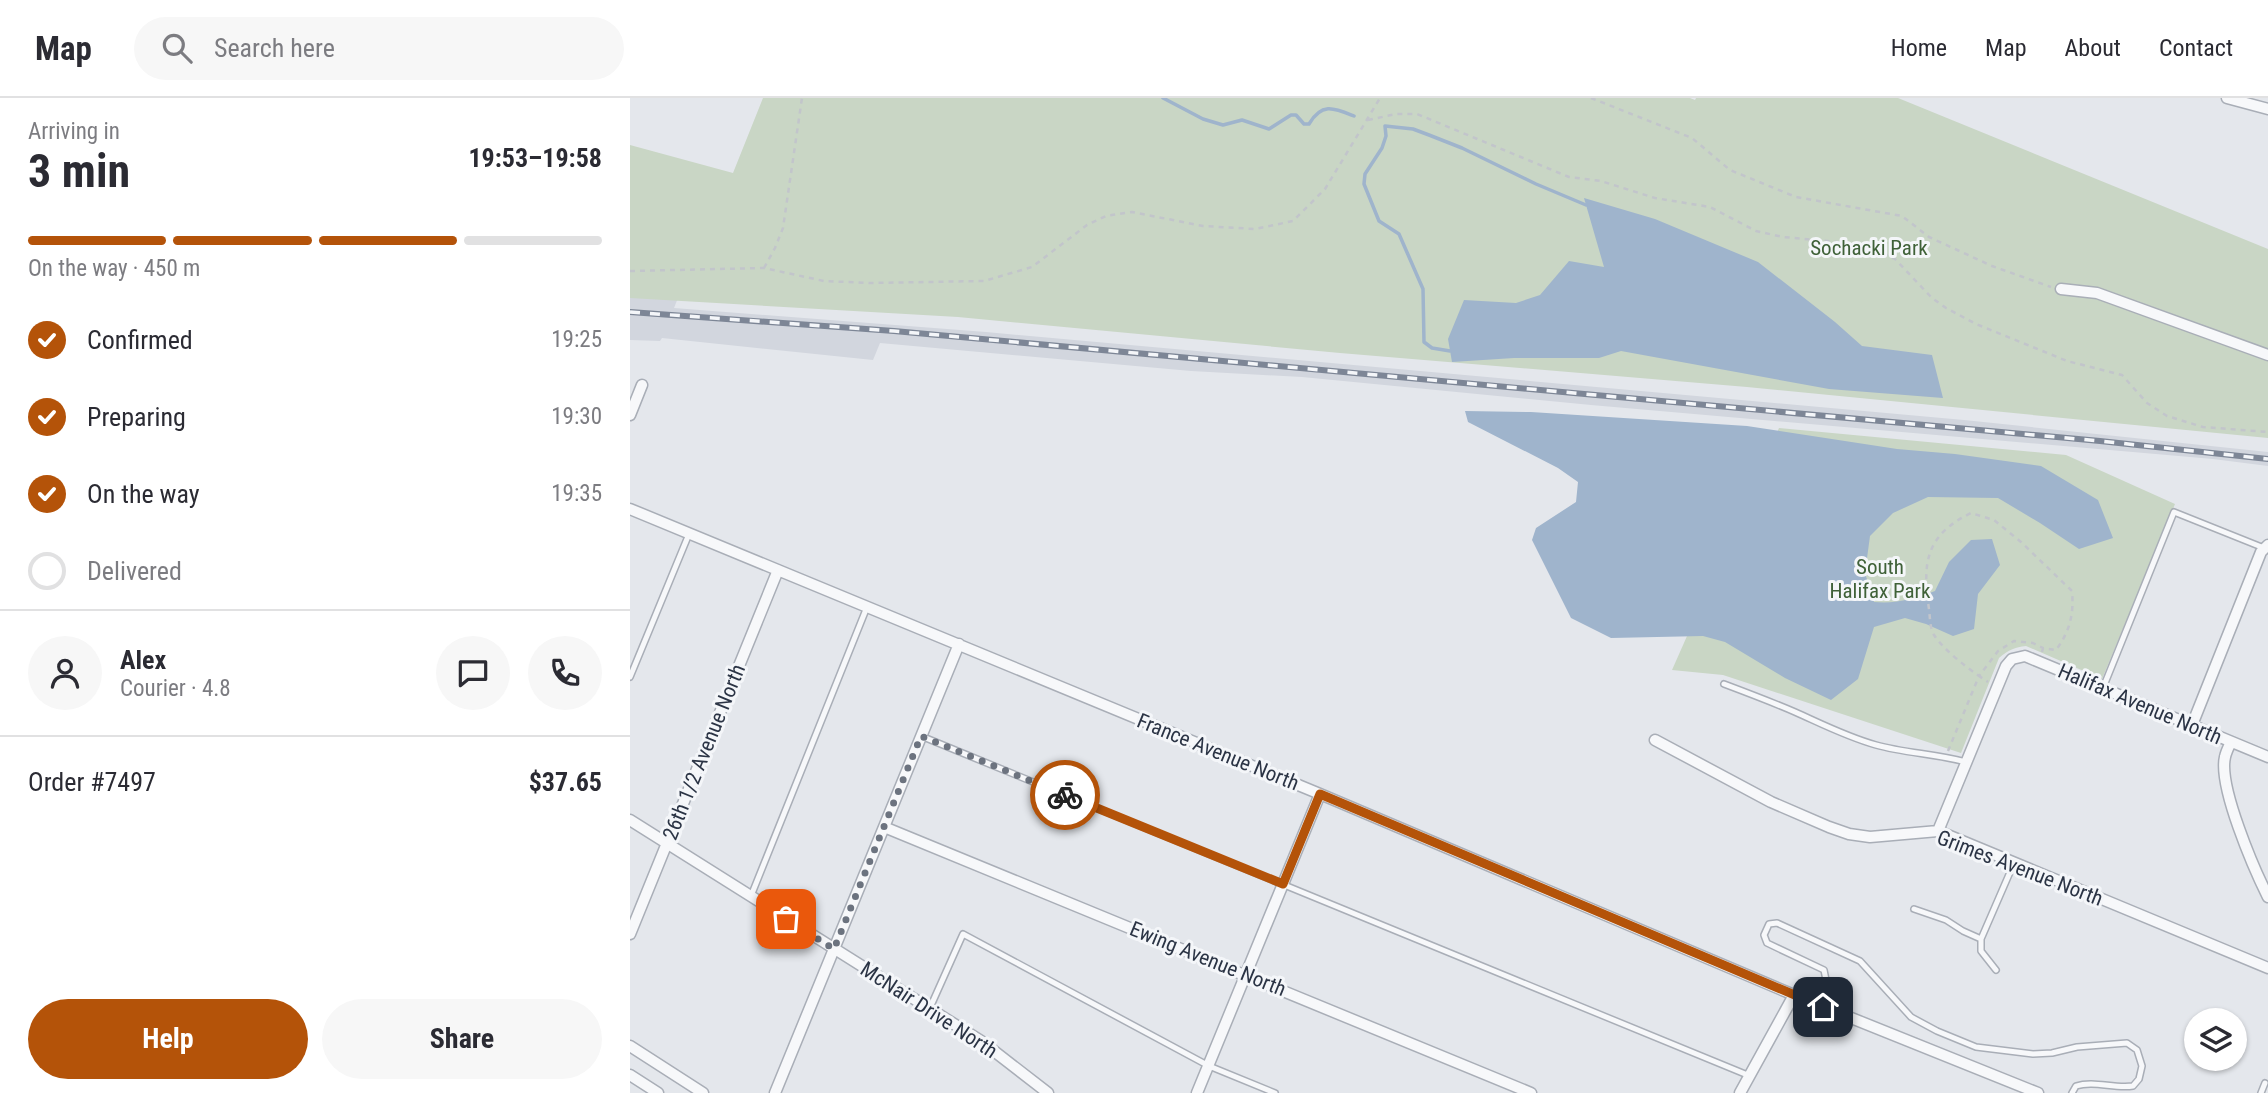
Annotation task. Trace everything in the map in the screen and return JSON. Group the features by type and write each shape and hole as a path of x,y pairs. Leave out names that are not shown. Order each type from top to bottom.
{"street":[{"path":"2227,98 2268,108"},
{"path":"2061,289 2097,293 2268,355"},
{"path":"630,415 642,385"},
{"name":"France Avenue North","path":"630,509 1320,794 1794,995 2038,1093"},
{"path":"2192,725 2266,547"},
{"name":"26th 1/2 Avenue North","path":"630,934 778,570"},
{"path":"775,1093 959,644"},
{"name":"Halifax Avenue North","path":"1997,687 2012,659 2025,656 2268,757"},
{"path":"1938,831 1997,687"},
{"name":"Grimes Avenue North","path":"1655,740 1771,802 1849,834 1870,837 1938,831 2268,968"},
{"path":"2231,742 2224,757 2225,780 2253,867 2268,897"},
{"path":"1197,1093 1320,794"},
{"name":"McNair Drive North","path":"630,820 981,1041 1048,1093"},
{"name":"Ewing Avenue North","path":"884,827 1531,1093"},
{"path":"1740,1093 1794,995"},
{"path":"630,1046 703,1093"},
{"path":"630,1075 658,1093"}],"lane":[{"path":"2103,688 2175,512 2266,547"},
{"path":"630,677 689,534"},
{"path":"751,897 867,607"},
{"path":"1724,684 1773,702 1835,732 1875,745 1966,762"},
{"path":"921,736 1750,1076"},
{"path":"1996,970 1981,951 1981,939 2014,863"},
{"path":"1914,909 1934,915 1981,939"},
{"path":"1823,1007 1827,985 1824,970 1767,943 1763,935 1769,924 1777,923 1860,961 1911,1017 1976,1047 2033,1054 2077,1047 2127,1044 2137,1050 2142,1066 2133,1086 2085,1083 2076,1086 2072,1093"},
{"path":"929,1010 963,934 1209,1066 1275,1093"},
{"path":"2261,1093 2266,1083"}],"path":[{"path":"764,268 783,228 802,98"},
{"path":"630,271 764,268 824,281 869,284 984,281 1032,267 1087,225 1106,216 1132,212 1203,226 1255,229 1293,220 1325,190 1380,98"},
{"path":"1591,98 1692,138 1730,170 1741,175 1796,197 1902,216 1929,237 1992,266 2044,286 2061,289"},
{"path":"1368,120 1396,114 1417,114 1569,177 1601,181 1655,198 1710,207 1756,231 1783,237 1837,242 1881,253 1895,259 1932,298 1946,308 1976,324 2067,361 2122,375 2147,403 2167,416 2203,427 2268,432"},
{"path":"1946,757 1979,676 1998,651 2014,640 2056,650 2074,612 2071,591 2021,542 1994,520 1971,513 1952,523 1937,537 1927,558 1927,591 1933,634 1963,665 1979,676 1997,687"},
{"path":"2038,662 2043,648"}],"shaded area":[{"path":"630,283 683,285 674,308 986,332 1964,420 2268,452 2268,466 1302,377 1191,371 880,343 873,360 662,338 660,341 630,340"}],"green space":[{"name":"Sochacki Park","path":"763,98 1898,98 2268,249 2268,438 1747,387 1340,353 958,317 630,298 630,145 733,173"},
{"name":"South Halifax Park","path":"1779,428 2066,455 2175,504 2102,679 2026,646 2009,651 1999,658 1961,753 1723,675 1672,670"}],"water":[{"path":"1584,198 1655,219 1758,262 1862,346 1932,355 1943,398 1829,389 1621,351 1599,358 1514,358 1452,362 1448,339 1464,300 1516,303 1540,295 1569,261 1604,267"},
{"path":"1465,411 1531,412 1747,426 1897,449 2041,466 2098,500 2113,538 2079,549 1998,498 1928,497 1893,513 1870,536 1865,573 1874,602 1905,600 1935,591 1949,562 1971,540 1992,539 2000,565 1978,594 1974,629 1953,636 1905,618 1874,627 1858,679 1831,700 1785,678 1725,642 1703,636 1611,638 1571,618 1532,540 1536,528 1576,502 1578,482 1558,468 1468,422"}],"waterway":[{"path":"1163,98 1203,119 1223,125 1242,120 1269,129 1291,115 1296,115 1304,124 1309,124 1319,112 1329,109 1354,116"},
{"path":"1450,351 1432,348 1424,342 1423,289 1399,234 1379,221 1364,184 1365,174 1382,148 1386,136 1385,126 1413,129 1429,135 1586,205"}],"railway":[{"path":"630,312 894,331 2100,441 2268,459"}],"way so far":[{"path":"786,919 834,949 921,736 1065,795"}],"route":[{"path":"1065,795 1283,884 1320,794 1823,1007"}]}
